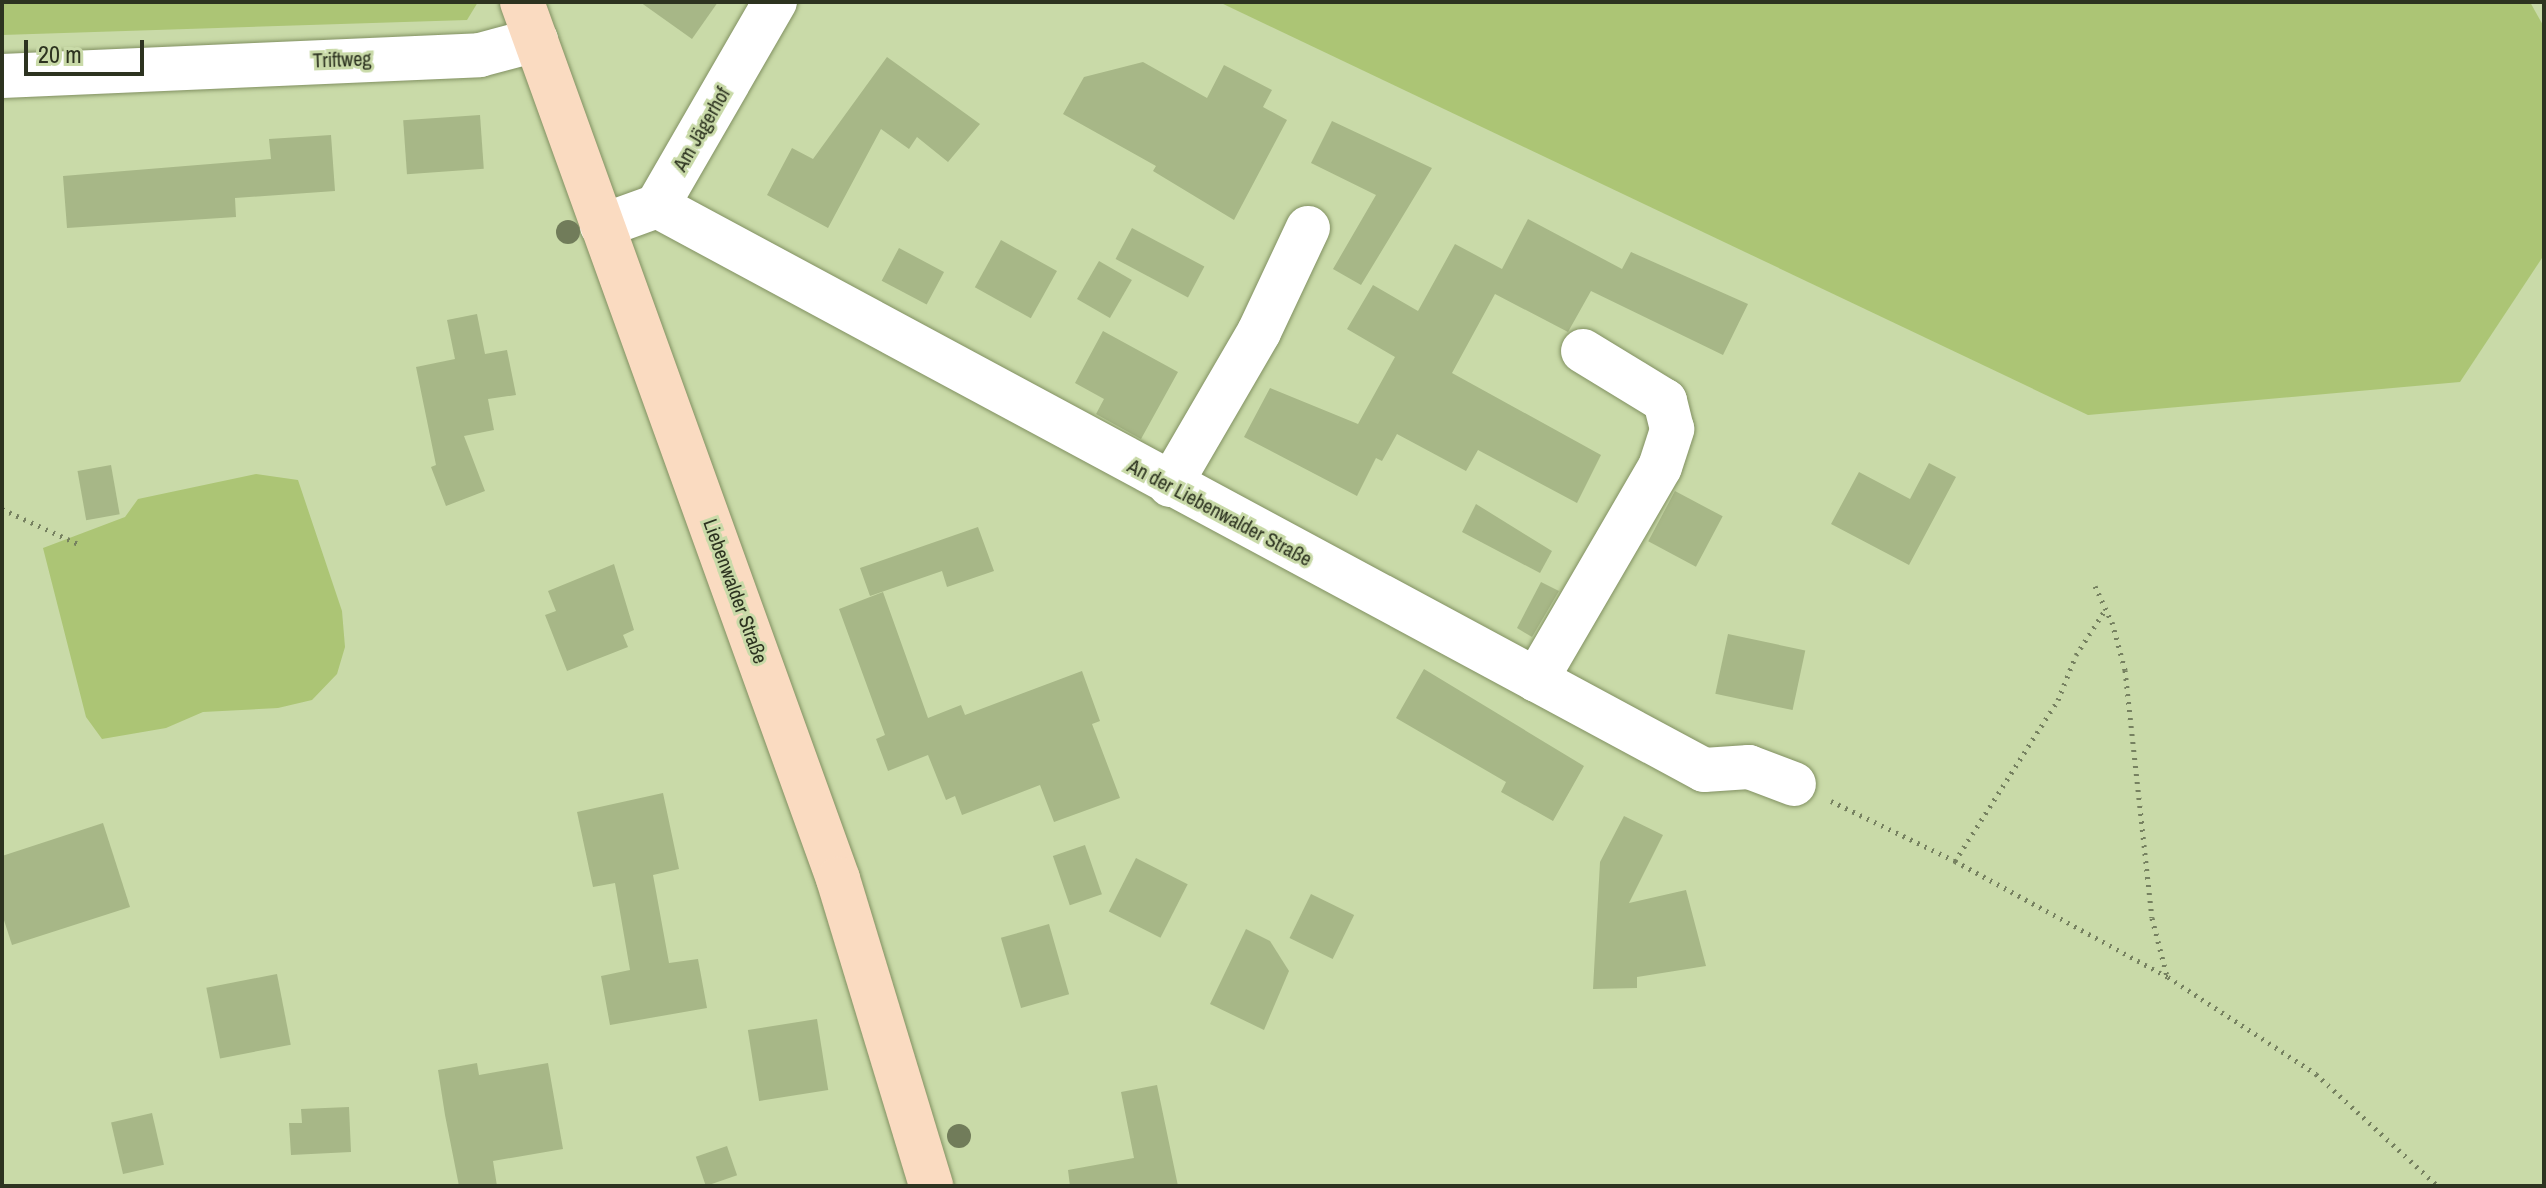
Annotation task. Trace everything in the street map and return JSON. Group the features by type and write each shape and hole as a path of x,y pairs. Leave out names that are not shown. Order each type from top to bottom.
{"main road":[{"name":"Liebenwalder Straße","path":"529,21 838,879 931,1186"}],"street":[{"name":"Am Jägerhof","path":"657,206 775,2"},
{"name":"Triftweg","path":"2,76 480,55 529,21"},
{"path":"602,226 657,206"},
{"name":"An der Liebenwalder Straße","path":"657,206 1704,770 1749,767 1794,784"},
{"path":"1170,485 1259,332 1308,228"},
{"path":"1536,680 1660,467 1672,429 1665,401 1583,351"}],"path":[{"path":"2,509 78,544"},
{"path":"2095,586 2106,609 2125,670 2146,874 2168,977"},
{"path":"1955,861 2058,700 2076,655 2106,609"},
{"path":"1794,784 1955,861 2168,977 2316,1074 2438,1186"}],"green space":[{"path":"2,2 478,2 467,20 2,35"},
{"path":"1219,2 2530,2 2544,27 2544,255 2460,382 2088,415"},
{"path":"256,474 298,480 342,611 345,647 337,674 312,700 278,708 203,712 166,728 102,739 86,717 43,548 125,517 138,499"}],"building":[{"path":"640,2 718,2 692,39"},
{"path":"887,57 980,124 948,162 917,137 909,149 881,129 828,228 767,195 792,148 813,159"},
{"path":"1143,62 1207,98 1224,65 1272,90 1263,107 1287,120 1234,220 1153,171 1156,166 1063,114 1084,77"},
{"path":"480,115 484,169 407,174 403,120"},
{"path":"1332,121 1432,168 1361,285 1333,269 1376,195 1311,163"},
{"path":"331,135 335,191 235,198 236,217 67,228 63,176 271,159 269,139"},
{"path":"1528,219 1622,269 1631,252 1748,304 1723,355 1591,291 1568,332 1495,294 1452,373 1601,455 1577,503 1478,450 1466,471 1397,434 1382,461 1376,458 1357,496 1244,437 1270,388 1358,424 1395,357 1347,329 1373,285 1418,311 1455,244 1502,269"},
{"path":"1132,228 1204,266 1188,297 1116,259"},
{"path":"1001,240 1057,271 1031,318 975,287"},
{"path":"899,248 944,272 927,305 882,281"},
{"path":"1099,261 1132,280 1110,318 1077,299"},
{"path":"477,314 485,354 507,350 516,395 488,399 494,430 464,436 485,491 446,506 431,467 436,465 416,367 455,359 447,320"},
{"path":"1103,331 1178,372 1141,439 1096,414 1104,399 1075,383"},
{"path":"1929,463 1956,477 1909,565 1831,524 1859,472 1910,499"},
{"path":"111,465 120,514 86,520 78,471"},
{"path":"1675,491 1723,516 1696,567 1648,541"},
{"path":"1476,504 1552,551 1540,573 1462,532"},
{"path":"978,527 994,571 947,587 942,571 870,596 860,568"},
{"path":"614,564 634,630 623,635 628,647 567,671 545,615 556,611 548,591"},
{"path":"1541,582 1559,591 1532,637 1517,628"},
{"path":"883,592 928,718 961,705 965,715 1082,671 1100,721 1092,724 1120,798 1054,822 1040,785 962,815 955,796 946,800 928,755 888,771 876,739 885,735 839,609"},
{"path":"1728,634 1805,650 1793,710 1715,694"},
{"path":"1424,669 1584,766 1553,821 1501,792 1506,782 1396,718"},
{"path":"663,793 679,869 653,875 669,963 698,959 707,1008 610,1025 601,976 630,970 615,883 593,887 577,812"},
{"path":"1624,816 1663,835 1629,903 1686,890 1706,966 1637,977 1637,988 1593,989 1600,862"},
{"path":"103,823 130,907 12,945 2,914 2,856"},
{"path":"1085,845 1102,894 1070,905 1053,856"},
{"path":"1136,858 1188,884 1160,938 1109,911"},
{"path":"1311,894 1354,915 1333,959 1290,938"},
{"path":"1049,924 1069,994 1021,1008 1001,938"},
{"path":"1246,929 1270,941 1289,971 1264,1030 1210,1004"},
{"path":"277,974 291,1045 220,1058 206,988"},
{"path":"817,1019 828,1090 759,1101 748,1030"},
{"path":"477,1063 479,1075 548,1063 563,1149 493,1161 497,1186 459,1186 445,1115 438,1070"},
{"path":"1157,1085 1178,1186 1070,1186 1068,1170 1134,1158 1121,1092"},
{"path":"349,1107 351,1152 291,1155 289,1123 302,1123 301,1109"},
{"path":"152,1113 164,1165 123,1174 111,1122"},
{"path":"727,1146 737,1175 706,1186 696,1157"}]}
